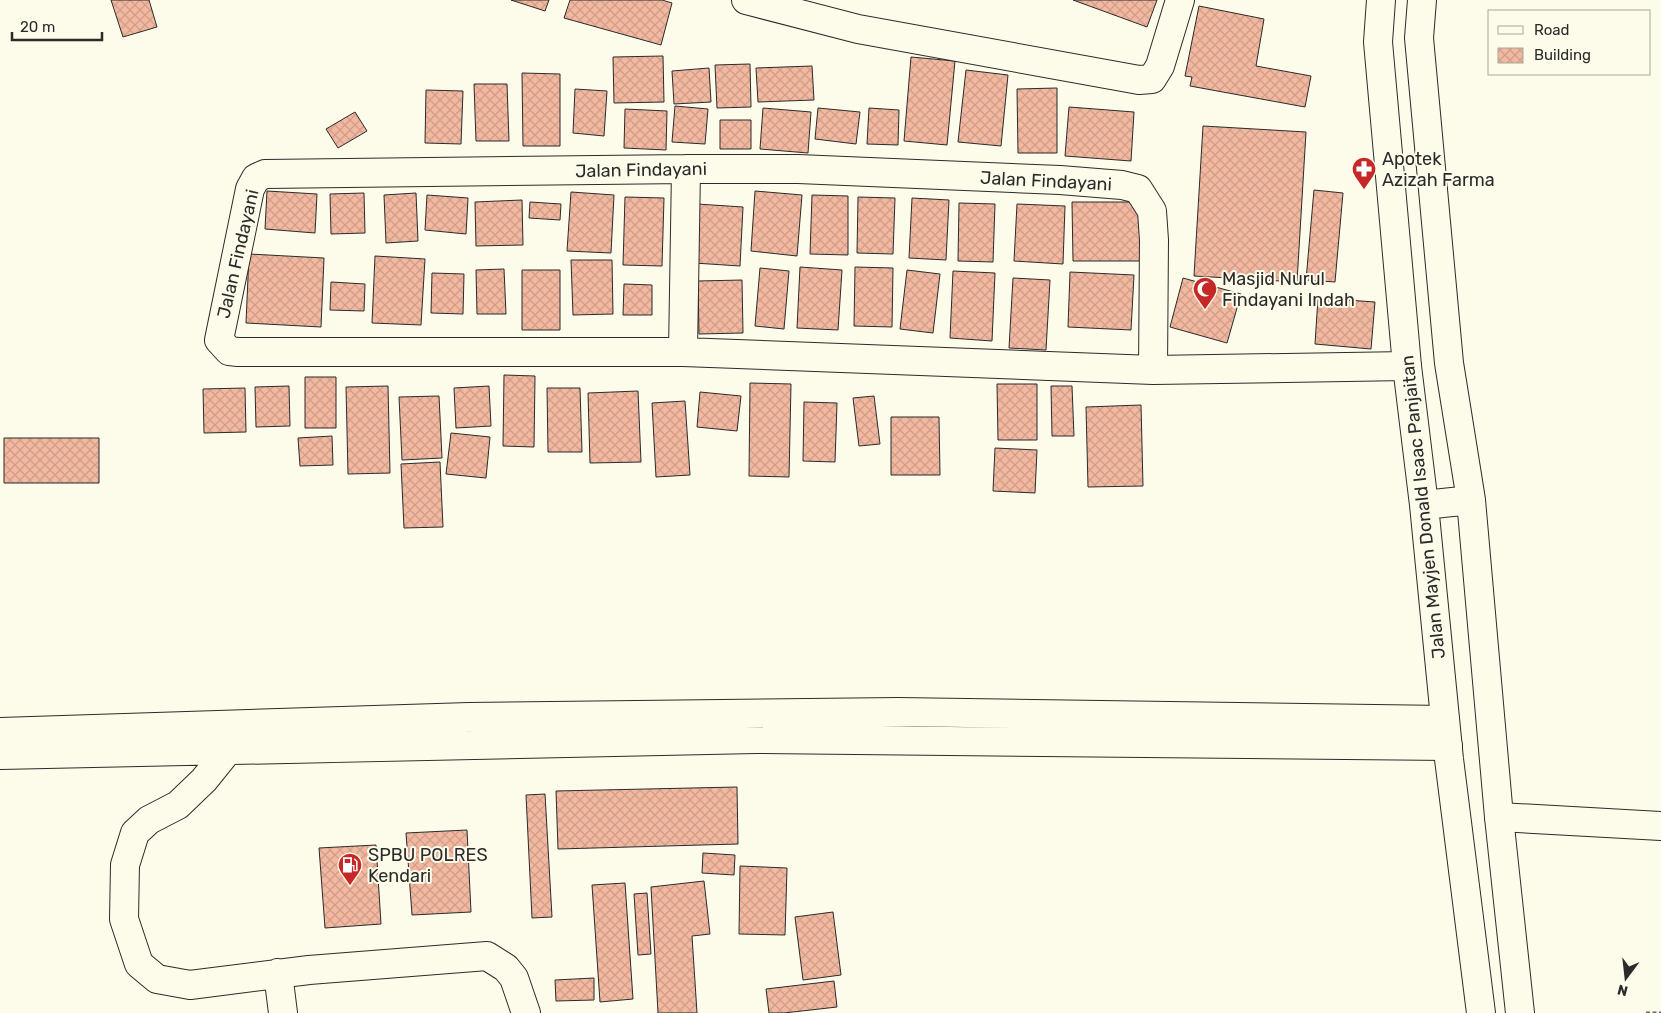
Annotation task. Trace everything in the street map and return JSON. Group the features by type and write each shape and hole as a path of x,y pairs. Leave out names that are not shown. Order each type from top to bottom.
{"main road":[{"path":"746,0 858,29 1139,80 1152,79 1160,66 1180,0"},
{"name":"Jalan Mayjen Donald Isaac Panjaitan","path":"1381,0 1378,42 1407,366 1424,505 1447,733 1481,1013"},
{"path":"1422,0 1419,38 1448,364 1471,500 1499,817 1520,1013"},
{"path":"683,352 686,169"},
{"name":"Jalan Findayani","path":"1153,370 1154,240 1152,210 1138,189 1122,185 1060,180 798,169 265,174 256,178 250,189 219,340 229,352 683,352 1153,370 1407,366"},
{"path":"1424,505 1471,500"},
{"path":"0,732 469,717 888,712 1447,733"},
{"path":"0,755 756,739 1447,733"},
{"path":"229,749 204,780 178,805 148,820 135,833 125,865 124,919 139,964 158,979 190,985 278,973 487,956 506,968 514,978 526,1013"},
{"path":"1499,817 1661,826"},
{"path":"278,973 283,1013"}],"path":[{"path":"1646,1013 1661,1012"}],"building":[{"path":"111,0 149,0 157,27 123,37"},
{"path":"511,0 549,0 545,11"},
{"path":"570,0 662,0 672,3 661,45 564,18"},
{"path":"1073,0 1157,0 1147,27"},
{"path":"1199,6 1264,19 1256,66 1311,76 1305,107 1190,86 1192,77 1185,76"},
{"path":"663,56 664,102 614,103 613,57"},
{"path":"911,57 955,61 947,145 904,141"},
{"path":"750,64 751,107 717,108 715,65"},
{"path":"812,66 814,100 758,102 756,68"},
{"path":"709,68 711,102 674,104 672,71"},
{"path":"966,70 1008,75 1001,146 958,142"},
{"path":"522,73 560,74 560,146 523,146"},
{"path":"474,84 507,84 509,141 476,141"},
{"path":"1057,88 1057,153 1018,153 1017,89"},
{"path":"575,89 607,91 604,136 573,133"},
{"path":"426,90 463,91 461,144 425,143"},
{"path":"675,106 708,109 705,144 672,142"},
{"path":"1069,107 1134,112 1131,161 1065,156"},
{"path":"763,108 811,112 808,153 760,149"},
{"path":"818,108 860,112 856,144 815,139"},
{"path":"869,108 899,110 898,145 867,144"},
{"path":"625,109 667,111 666,150 624,148"},
{"path":"355,112 367,131 338,148 326,129"},
{"path":"720,120 751,120 751,149 720,149"},
{"path":"1203,126 1306,132 1297,282 1194,276"},
{"path":"1314,190 1343,193 1335,282 1306,280"},
{"path":"267,191 317,194 315,233 265,229"},
{"path":"755,191 802,195 797,256 751,251"},
{"path":"571,192 614,195 611,253 567,251"},
{"path":"364,193 365,233 331,234 330,194"},
{"path":"416,193 418,241 386,243 384,195"},
{"path":"427,195 468,198 466,234 425,230"},
{"path":"812,195 848,196 848,255 810,254"},
{"path":"625,197 664,198 662,266 623,265"},
{"path":"858,197 895,198 893,254 857,253"},
{"path":"912,198 949,200 946,260 909,258"},
{"path":"522,200 523,245 476,246 475,202"},
{"path":"530,202 561,204 560,220 529,218"},
{"path":"1072,202 1143,202 1143,261 1073,261"},
{"path":"959,203 995,204 993,262 958,261"},
{"path":"697,204 743,207 740,266 694,263"},
{"path":"1017,204 1065,206 1063,264 1014,261"},
{"path":"249,254 324,258 321,327 246,323"},
{"path":"375,256 425,259 421,325 372,323"},
{"path":"571,260 612,260 613,314 573,315"},
{"path":"800,267 842,270 838,330 797,328"},
{"path":"855,267 893,268 892,327 854,326"},
{"path":"760,268 789,271 784,329 755,326"},
{"path":"504,269 506,314 477,314 476,270"},
{"path":"522,270 560,270 560,330 522,330"},
{"path":"907,270 940,274 933,333 900,329"},
{"path":"953,271 995,273 992,341 950,338"},
{"path":"1070,272 1134,275 1131,330 1068,327"},
{"path":"432,273 464,274 463,314 431,313"},
{"path":"1013,278 1050,280 1046,350 1009,348"},
{"name":"Masjid Nurul Findayani Indah","path":"1183,278 1241,294 1227,343 1170,327"},
{"path":"742,280 743,333 699,334 698,281"},
{"path":"331,282 365,284 364,311 330,310"},
{"path":"624,284 652,285 652,315 623,315"},
{"path":"1318,298 1375,302 1371,349 1315,344"},
{"path":"504,375 535,376 534,447 503,446"},
{"path":"305,377 336,377 336,428 305,428"},
{"path":"750,383 791,384 789,477 749,476"},
{"path":"997,384 1037,384 1037,440 998,440"},
{"path":"289,386 290,426 256,427 255,387"},
{"path":"388,386 390,473 348,474 346,387"},
{"path":"489,386 491,426 456,428 454,388"},
{"path":"1051,386 1072,386 1074,436 1052,436"},
{"path":"245,388 246,432 204,433 203,389"},
{"path":"547,388 580,388 582,452 548,452"},
{"path":"638,391 641,462 590,463 588,393"},
{"path":"700,392 741,396 737,431 697,427"},
{"path":"439,396 442,458 402,460 399,397"},
{"path":"874,396 880,444 859,446 853,398"},
{"path":"685,401 690,475 656,477 652,403"},
{"path":"804,402 837,403 835,462 803,461"},
{"path":"1141,405 1143,486 1088,487 1086,407"},
{"path":"891,417 939,417 940,475 891,475"},
{"path":"451,433 490,437 486,478 446,474"},
{"path":"332,436 333,465 300,466 298,438"},
{"path":"4,438 99,438 99,483 4,483"},
{"path":"995,448 1037,450 1035,493 993,491"},
{"path":"440,462 443,527 404,528 401,464"},
{"path":"737,787 738,844 558,849 556,791"},
{"path":"545,794 552,917 532,918 526,795"},
{"path":"467,830 471,912 412,915 406,833"},
{"name":"SPBU POLRES Kendari","path":"376,845 381,924 325,928 319,848"},
{"path":"703,853 735,855 734,875 702,873"},
{"path":"740,866 787,868 785,935 739,934"},
{"path":"704,881 710,934 692,936 697,1013 658,1013 651,887"},
{"path":"625,883 633,999 600,1002 592,885"},
{"path":"647,893 651,954 638,955 634,894"},
{"path":"833,912 841,975 803,980 795,917"},
{"path":"594,978 594,1000 556,1001 555,980"},
{"path":"834,981 837,1007 769,1013 766,989"}],"place":[{"name":"Apotek Azizah Farma","path":"1364,190"},
{"name":"Masjid Nurul Findayani Indah","path":"1205,310"},
{"name":"SPBU POLRES Kendari","path":"350,886"}]}
